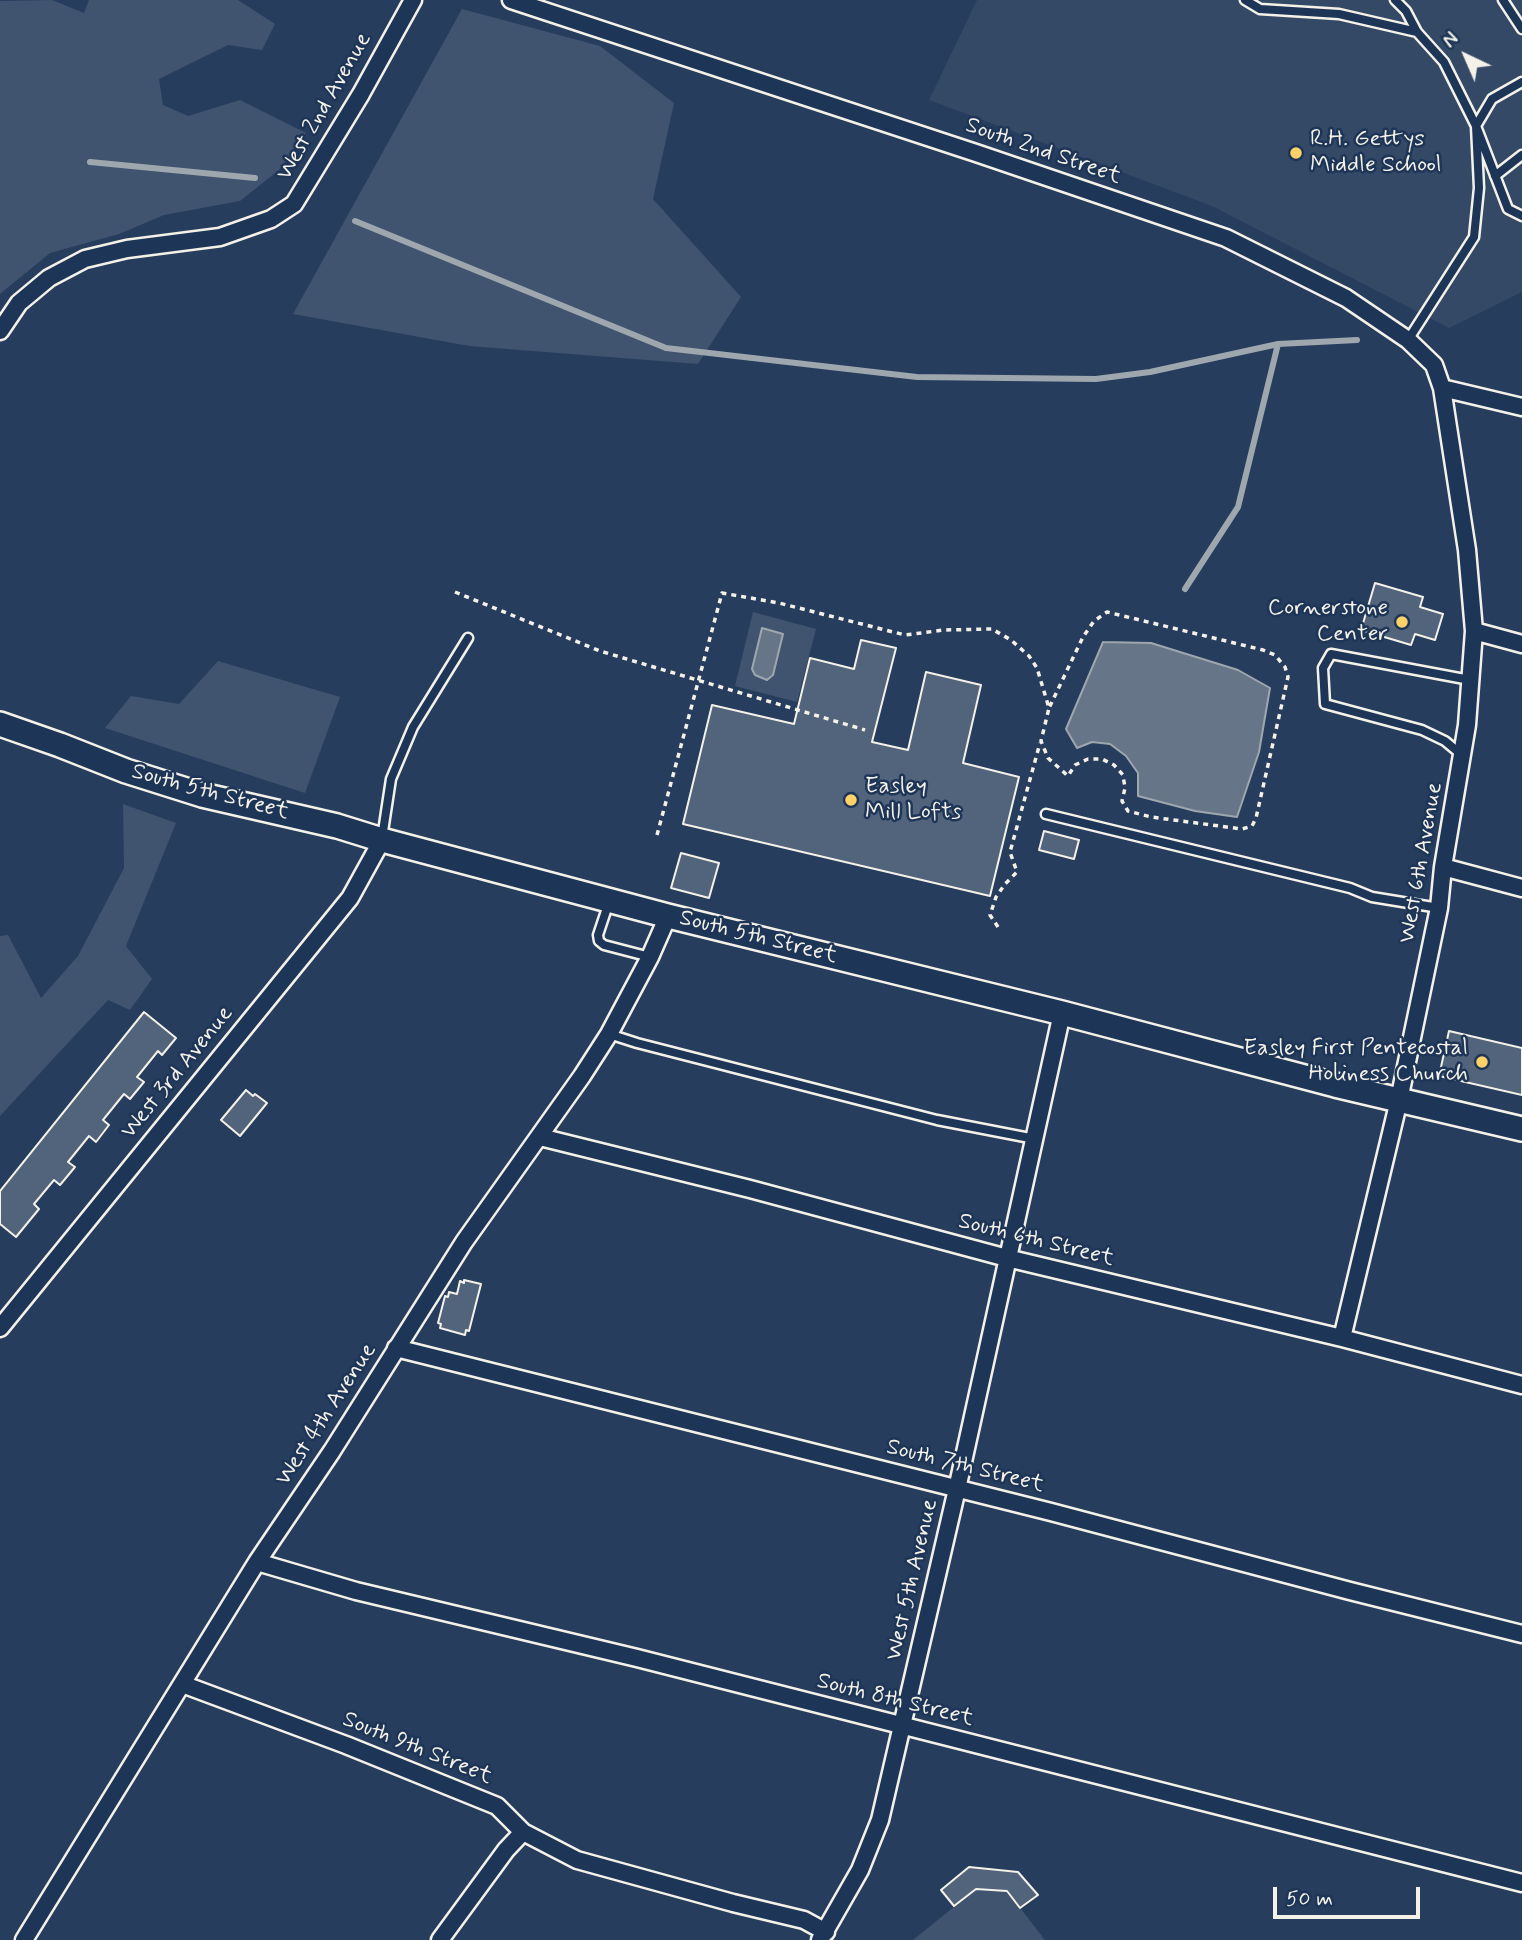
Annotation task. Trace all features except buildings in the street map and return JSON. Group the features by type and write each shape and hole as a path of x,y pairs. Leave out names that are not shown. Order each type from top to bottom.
{"street":[{"name":"West 2nd Avenue","path":"0,331 19,303 49,278 85,259 127,249 220,237 271,219 294,204 361,94 413,0"},
{"name":"South 2nd Street","path":"511,0 976,153 1226,239 1346,298 1408,340 1434,365 1442,388"},
{"path":"1442,388 1522,407"},
{"name":"West 6th Avenue","path":"1342,1339 1399,1100 1439,908 1443,867 1463,756 1474,631 1467,550 1442,388"},
{"path":"1474,631 1522,644"},
{"name":"South 5th Street","path":"0,724 202,796 337,825 382,840 668,916 1522,1129"},
{"name":"West 3rd Avenue","path":"0,1328 350,898 382,840"},
{"path":"1443,867 1522,888"},
{"name":"West 4th Avenue","path":"24,1940 257,1562 332,1451 464,1242 540,1137 609,1034 650,957 668,916"},
{"name":"West 5th Avenue","path":"823,1936 860,1870 880,1820 957,1489 1062,1013"},
{"name":"South 6th Street","path":"540,1137 750,1189 1007,1258 1522,1385"},
{"name":"South 7th Street","path":"396,1348 1522,1633"},
{"name":"South 8th Street","path":"257,1562 356,1591 637,1658 1522,1883"},
{"name":"South 9th Street","path":"182,1684 346,1745 497,1806 523,1832 577,1860 804,1920 823,1936"},
{"path":"440,1940 506,1850 523,1832"}],"lane":[{"path":"1245,0 1260,9 1339,14 1417,32"},
{"path":"1395,0 1406,10 1417,32 1444,62 1476,126 1508,209 1522,216"},
{"path":"1503,0 1522,29"},
{"path":"1408,340 1474,237 1479,188 1476,126 1492,99 1522,82"},
{"path":"1495,176 1522,155"},
{"path":"382,840 391,779 413,727 468,638"},
{"path":"1463,756 1445,741 1422,730 1325,704 1322,668 1331,654 1470,680"},
{"path":"1046,814 1350,888 1372,897 1439,908"},
{"path":"610,900 598,935 599,941 604,945 650,957"},
{"path":"609,1034 937,1120 1035,1139"}],"path":[{"path":"455,592 600,651 865,730"},
{"path":"657,835 722,593 779,603 905,635 944,630 992,629 1011,640 1037,667 1049,708"},
{"path":"998,927 990,915 1001,891 1017,872 1010,852 1049,708 1083,637 1094,621 1107,612 1263,650 1275,655 1285,667 1288,677 1256,818 1252,826 1242,829 1151,817 1128,811 1122,801 1125,788 1123,775 1114,765 1102,758 1088,759 1075,765 1068,776 1048,758 1041,741"}],"shaded area":[{"path":"52,0 84,13 89,0 238,0 275,24 262,50 228,45 159,79 163,105 188,116 240,100 306,133 279,170 240,201 164,215 119,234 50,253 0,294 0,1"},
{"name":"R.H. Gettys Middle School","path":"977,0 1522,0 1522,292 1449,328 1212,206 929,100"},
{"path":"462,9 600,46 674,103 653,199 741,297 698,364 469,346 293,314"},
{"path":"753,612 816,629 797,702 735,686"},
{"path":"762,628 783,634 773,675 767,680 755,675 752,669"},
{"path":"1103,642 1151,643 1238,670 1270,688 1259,752 1237,817 1195,811 1138,796 1138,773 1126,756 1110,744 1092,742 1077,748 1066,729"},
{"path":"218,661 340,697 305,793 105,728 131,696 179,704"},
{"path":"123,804 176,823 126,946 152,979 130,1010 108,1000 0,1116 0,936 8,935 41,998 78,956 124,868"},
{"path":"976,1889 1007,1891 1045,1940 913,1940"}],"waterway":[{"path":"90,162 255,178"},
{"path":"355,221 666,348 917,377 1096,379 1150,372 1278,344 1357,340"},
{"path":"1185,589 1238,507 1278,344"}],"place":[{"name":"R.H. Gettys Middle School","path":"1296,153"},
{"name":"Cornerstone Center","path":"1402,622"},
{"name":"Easley Mill Lofts","path":"851,800"},
{"name":"Easley First Pentecostal Holiness Church","path":"1482,1062"}]}
